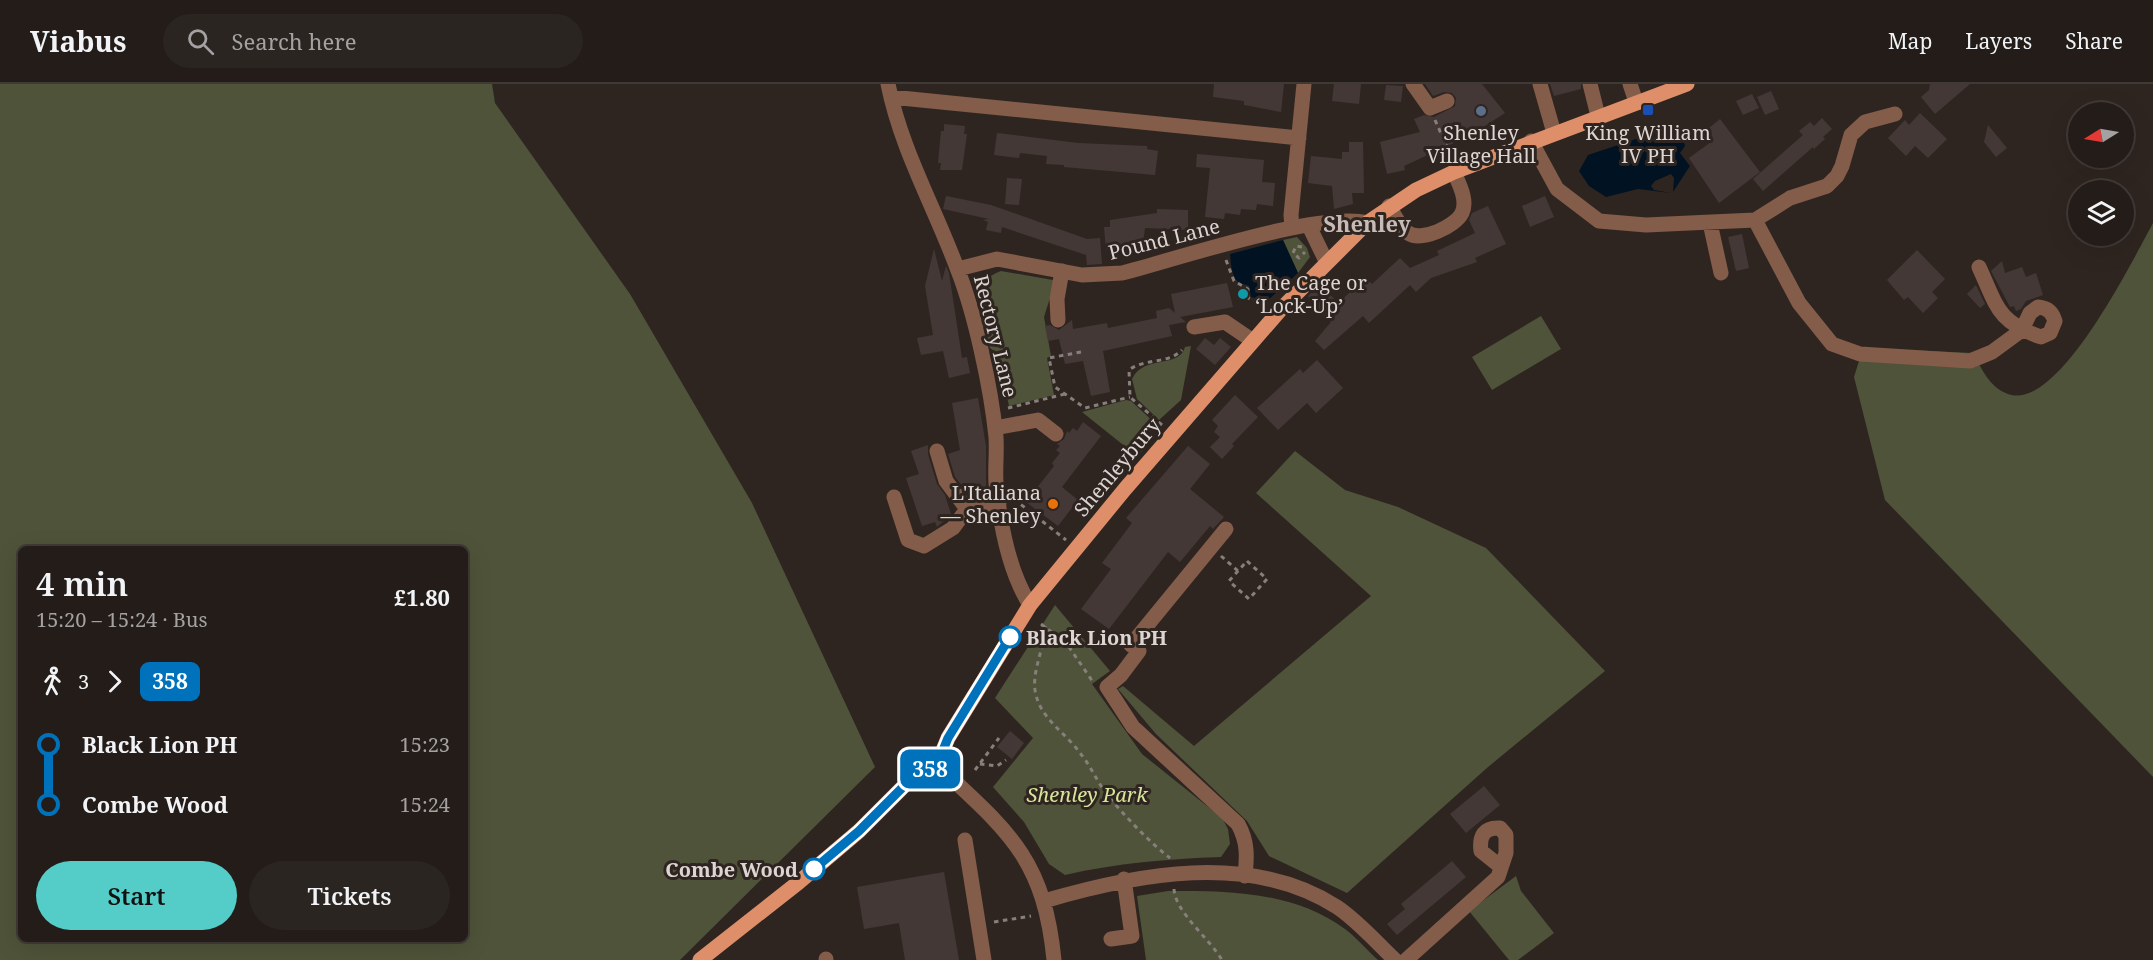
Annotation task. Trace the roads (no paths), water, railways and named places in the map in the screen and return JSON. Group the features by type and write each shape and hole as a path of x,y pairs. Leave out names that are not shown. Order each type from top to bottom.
{"main road":[{"name":"Shenleybury","path":"937,765 948,738 1030,605 1172,435 1326,261 1389,206 1456,171 1687,84"},
{"path":"700,960 842,846 910,780 937,765"}],"street":[{"path":"1292,228 1291,215 1304,84"},
{"path":"1413,84 1430,108 1447,101"},
{"path":"1540,84 1554,133"},
{"path":"1590,84 1598,116"},
{"path":"1630,84 1636,102"},
{"path":"889,90 1299,138"},
{"name":"Rectory Lane","path":"889,90 908,152 958,268 970,308 993,411 999,503 1014,571 1030,605"},
{"path":"1531,141 1557,189 1599,221 1646,225 1755,220 1790,198 1827,186 1837,176 1842,166 1851,135 1865,122 1895,114"},
{"path":"1389,206 1406,232 1414,236 1423,237 1453,223 1462,213 1464,203 1456,171"},
{"name":"Pound Lane","path":"958,268 997,259 1082,275 1122,273 1292,228 1340,220 1367,224"},
{"path":"1755,220 1799,303 1832,344 1860,354 1970,361 1992,352 2022,330 2001,316 1979,267"},
{"path":"1710,222 1721,273"},
{"path":"1309,226 1326,261"},
{"path":"1058,320 1057,299 1062,271"},
{"path":"1194,327 1225,322 1253,341"},
{"path":"995,428 1038,420 1056,434"},
{"path":"937,451 946,482 967,509"},
{"path":"894,497 908,540 924,546 953,528 967,509 999,503"},
{"path":"1226,529 1131,645 1139,651 1121,675 1107,687 1133,727 1238,824 1245,836 1247,850 1245,876"},
{"path":"937,765 1002,825 1032,870 1051,926 1054,960"},
{"path":"964,840 984,960"},
{"path":"1406,960 1498,877 1501,867"},
{"path":"1044,901 1124,879 1173,873 1245,876 1270,880 1306,892 1338,908 1395,960"},
{"path":"1111,939 1132,936 1124,879"}],"water":[{"path":"1672,127 1680,129 1685,146 1680,153 1690,166 1673,192 1674,178 1671,174 1655,181 1651,186 1654,190 1671,193 1638,189 1606,197 1589,186 1579,171 1588,155"},
{"path":"1283,240 1298,273 1267,301 1251,297 1249,286 1240,283 1235,277 1230,254"}],"place":[{"name":"King William IV PH","path":"1648,110"},
{"name":"Shenley Village Hall","path":"1481,111"},
{"name":"The Cage or ‘Lock-Up’","path":"1243,294"},
{"name":"L'Italiana — Shenley","path":"1053,504"},
{"name":"Black Lion PH","path":"1010,637"},
{"name":"Combe Wood","path":"814,869"}],"district":[{"name":"Shenley","path":"1367,223"}],"park label":[{"name":"Shenley Park","path":"1087,794"}]}
